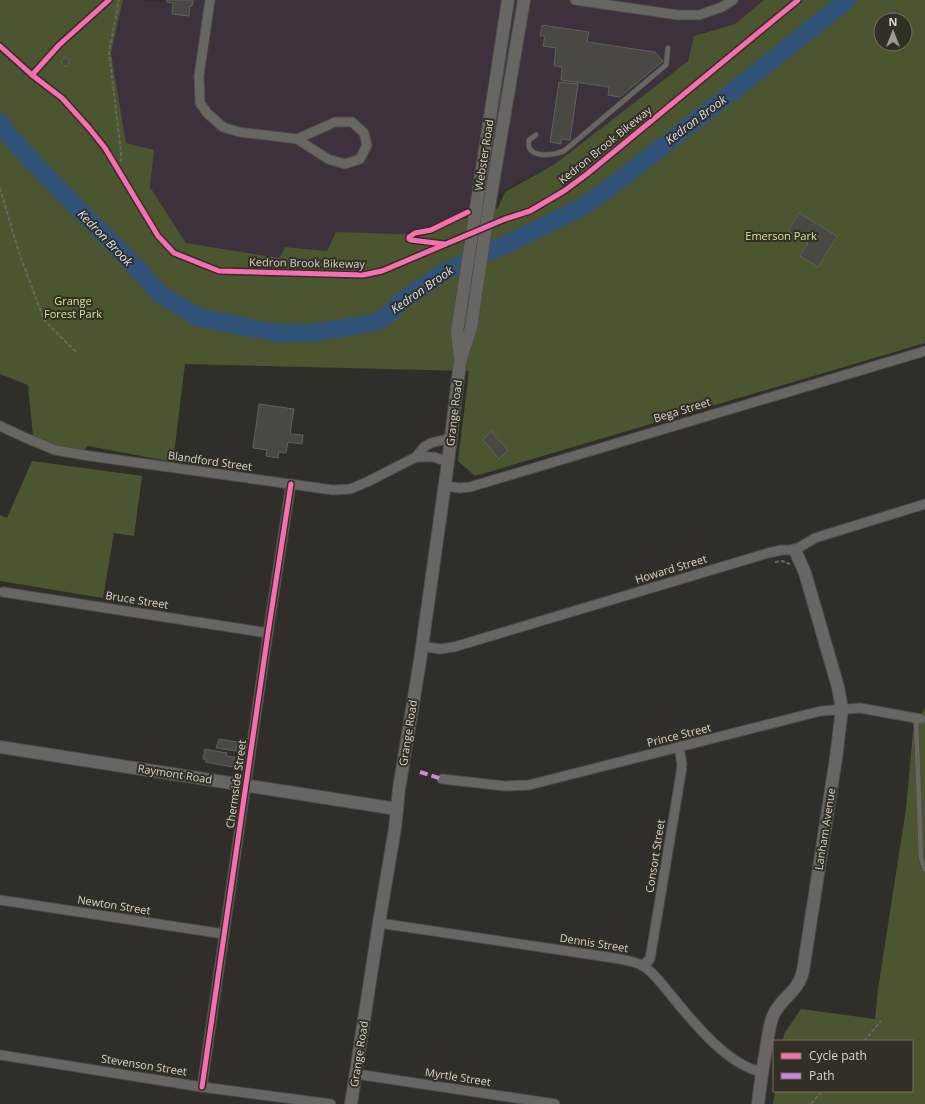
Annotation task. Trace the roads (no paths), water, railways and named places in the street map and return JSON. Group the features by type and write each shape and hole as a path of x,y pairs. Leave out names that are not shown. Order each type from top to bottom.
{"main road":[{"name":"Webster Road","path":"460,311 508,0"},
{"name":"Webster Road","path":"488,213 524,0"},
{"name":"Grange Road","path":"351,1104 422,646 445,486 460,362 471,328 488,213"},
{"name":"Grange Road","path":"460,311 457,332 460,362"},
{"name":"Lanham Avenue","path":"758,1104 762,1072 773,1016 779,1005 797,987 801,980 803,971 836,758 842,709 838,687 807,580 795,550"},
{"name":"Raymont Road","path":"0,747 246,784 397,809"}],"street":[{"path":"210,0 199,76 200,103 208,114 223,127 234,131 297,139 328,159 345,164 360,159 368,145 364,132 352,122 335,122 297,139"},
{"path":"575,0 671,14 699,15 722,7 733,0"},
{"name":"Bega Street","path":"445,486 460,488 470,487 925,351"},
{"name":"Blandford Street","path":"0,426 55,450 333,490 350,488 373,479 416,457 424,447 431,443 451,438"},
{"name":"Blandford Street","path":"416,457 434,457 448,462"},
{"name":"Chermside Street","path":"202,1087 291,484"},
{"name":"Howard Street","path":"422,646 440,649 454,647 768,553 782,550 795,550 816,538 925,504"},
{"name":"Bruce Street","path":"3,592 268,633"},
{"name":"Prince Street","path":"442,779 505,786 519,786 536,783 814,712 860,708 922,718"},
{"name":"Consort Street","path":"642,966 650,960 681,773 682,764 679,747"},
{"name":"Newton Street","path":"0,900 224,934"},
{"name":"Dennis Street","path":"379,923 614,958 642,966 651,971 687,1015 722,1050 735,1061 753,1070 762,1072"},
{"name":"Stevenson Street","path":"0,1055 202,1087 331,1104"},
{"name":"Myrtle Street","path":"356,1074 555,1104"}],"lane":[{"path":"536,135 529,140 528,143 529,147 534,153 550,155 564,150 666,65 668,48"},
{"path":"922,718 921,858 925,869"}],"waterway":[{"name":"Kedron Brook","path":"0,122 10,137 136,267 160,294 200,318 278,333 313,333 377,322 392,312 398,304 442,273 509,243 582,207 608,189 722,100 847,0"}],"park label":[{"name":"Emerson Park","path":"781,236"},
{"name":"Grange Forest Park","path":"73,307"}]}
